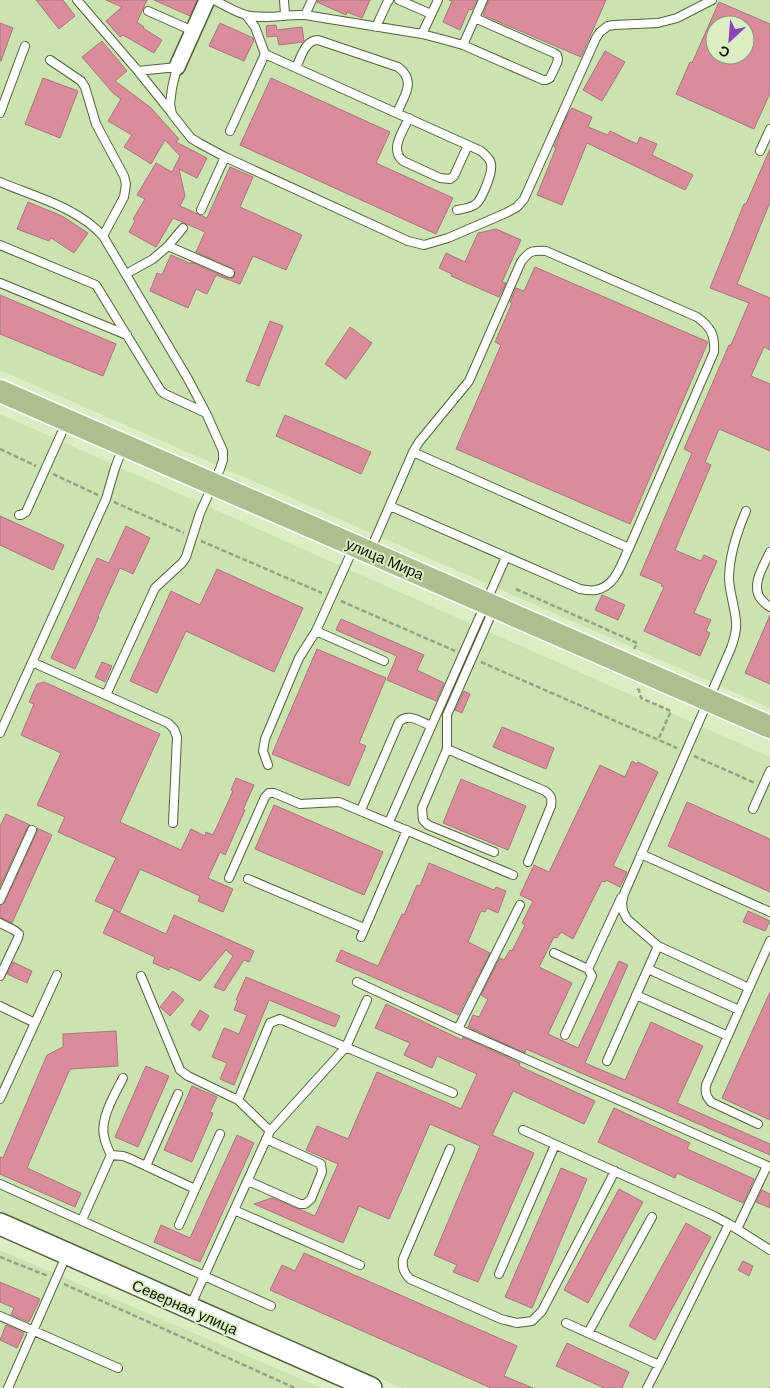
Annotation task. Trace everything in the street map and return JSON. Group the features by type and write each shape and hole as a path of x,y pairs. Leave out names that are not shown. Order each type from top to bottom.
{"main road":[{"name":"улица Мира","path":"0,391 770,728"},
{"name":"Северная улица","path":"0,1224 372,1388"}],"street":[{"path":"177,67 207,0"}],"lane":[{"path":"77,0 138,71 191,138 225,157 408,241 424,245 448,238 517,207 524,198 563,109 600,32 604,28 614,24 658,23 677,18 712,0"},
{"path":"214,0 246,15 259,17 305,15 422,34 464,45 543,80 552,75 558,59 554,52 475,18"},
{"path":"284,0 285,15"},
{"path":"305,15 312,0"},
{"path":"376,27 390,0"},
{"path":"398,0 431,14"},
{"path":"422,34 438,0"},
{"path":"464,45 483,0"},
{"path":"148,10 193,31"},
{"path":"230,131 265,54 255,27 246,15"},
{"path":"296,68 306,46 314,40 398,67 404,71 409,82 397,113"},
{"path":"0,113 25,46"},
{"path":"265,54 481,151 491,162 491,169 480,200 471,207 457,210"},
{"path":"50,60 81,81 85,87 96,124 124,176 126,184 124,197 103,236"},
{"path":"138,71 177,67 170,104 172,114"},
{"path":"409,118 397,147 398,157 440,178 450,179 454,176 468,145"},
{"path":"760,152 770,129"},
{"path":"201,210 225,157"},
{"path":"0,182 77,214 103,236 188,379 223,451 223,460 200,513 186,557 182,564 155,588 106,695"},
{"path":"126,274 153,259 168,246 183,228"},
{"path":"0,245 96,285 161,391 206,413"},
{"path":"168,246 230,274"},
{"path":"268,765 262,751 264,740 299,658 316,631 332,597 390,506 419,442 468,381 521,262 526,255 534,250 546,251 697,317 707,324 715,340 714,352 629,548 614,579 606,587 595,591 580,589 390,506"},
{"path":"0,283 127,335"},
{"path":"18,515 26,512 67,420"},
{"path":"0,733 106,499 124,445"},
{"path":"413,452 629,548"},
{"path":"588,969 624,894 731,648 736,622 730,595 730,568 738,530 746,511"},
{"path":"770,552 756,588 759,598 770,607"},
{"path":"494,852 428,824 423,820 422,808 447,749 447,715 472,659 506,556"},
{"path":"388,822 463,655 490,605"},
{"path":"316,631 384,661"},
{"path":"32,662 168,723 177,737 173,823"},
{"path":"361,810 399,722 403,717 408,717 431,726"},
{"path":"447,749 546,791 550,795 552,800 551,806 528,862"},
{"path":"753,809 770,771"},
{"path":"229,878 265,797 269,793 274,793 300,804 339,802 513,875"},
{"path":"0,900 32,830"},
{"path":"361,937 407,830"},
{"path":"641,854 770,912"},
{"path":"248,879 364,928"},
{"path":"624,894 622,902 623,911 627,919 658,946 749,988"},
{"path":"458,1029 520,905"},
{"path":"0,923 14,930 18,934 18,938 0,976"},
{"path":"758,1124 711,1102 706,1097 705,1091 770,941"},
{"path":"607,1062 658,946"},
{"path":"554,953 588,969 592,976 566,1035"},
{"path":"648,969 739,1010"},
{"path":"0,1099 57,975"},
{"path":"141,976 180,1070 188,1076 238,1100 270,1131"},
{"path":"357,982 458,1029 769,1167 737,1229"},
{"path":"636,995 728,1036"},
{"path":"190,1309 270,1131 346,1047 366,1000"},
{"path":"0,1006 35,1023"},
{"path":"238,1100 270,1023 280,1019 453,1094"},
{"path":"82,1220 111,1155 104,1136 104,1119 122,1078"},
{"path":"146,1166 178,1094"},
{"path":"523,1130 729,1224 770,1250"},
{"path":"179,1225 220,1134"},
{"path":"248,1181 300,1204 305,1204 311,1199 322,1172 321,1164 266,1140"},
{"path":"498,1274 555,1145"},
{"path":"450,1149 403,1259 402,1266 405,1274 410,1279 501,1319 518,1323 532,1321 542,1311 615,1171"},
{"path":"111,1155 123,1156 195,1188"},
{"path":"0,1184 271,1306"},
{"path":"234,1210 360,1265"},
{"path":"588,1333 652,1217"},
{"path":"647,1388 729,1224"},
{"path":"8,1388 67,1254"},
{"path":"0,1316 118,1368"},
{"path":"566,1323 658,1365"}],"path":[{"path":"0,449 106,499 463,655"},
{"path":"472,659 763,786"},
{"path":"0,1257 295,1388"}],"shaded area":[{"path":"0,0 770,0 770,708 0,370"},
{"path":"0,414 770,757 770,1388 402,1388 0,1213"},
{"path":"0,1250 322,1388 0,1388"}],"building":[{"path":"36,0 63,0 75,16 59,29"},
{"path":"106,0 147,0 137,22 162,40 154,53 123,35 120,37 106,21 122,7"},
{"path":"154,0 197,0 190,16"},
{"path":"318,0 370,0 362,18 347,12 346,15 317,2"},
{"path":"449,0 477,0 472,10 469,9 460,30 443,22 452,1"},
{"path":"489,0 606,0 581,57 483,15"},
{"path":"719,2 749,15 713,15"},
{"path":"755,18 770,24 770,93 754,129 676,94 690,62 692,63 705,34 705,65 755,65"},
{"path":"0,23 13,28 1,61 0,61"},
{"path":"220,23 253,38 254,40 244,61 209,46"},
{"path":"276,25 277,30 302,27 304,41 279,45 277,36 267,37 266,26"},
{"path":"102,41 127,71 115,81 150,107 179,139 176,142 207,158 197,178 179,169 185,196 180,206 207,218 230,167 253,177 240,207 302,235 286,270 253,256 240,284 216,275 207,294 196,289 188,308 150,291 157,273 162,275 171,255 228,278 234,277 235,272 232,268 196,252 205,232 173,218 156,247 129,232 135,221 133,219 145,199 137,195 156,163 172,172 180,156 165,140 151,164 124,147 132,135 108,121 121,99 113,93 82,57"},
{"path":"605,51 625,62 602,101 583,90"},
{"path":"43,78 78,91 60,138 25,124"},
{"path":"271,78 390,132 376,163 453,198 436,234 240,145"},
{"path":"572,108 592,117 588,127 608,135 610,131 637,144 640,137 657,144 652,155 693,175 685,190 587,143 562,205 537,195 556,148 554,147"},
{"path":"770,149 770,202 737,284 770,298 770,350 764,347 751,376 770,384 770,451 719,429 705,462 711,465 675,550 701,561 704,555 717,561 694,613 711,620 706,631 710,633 700,656 644,631 664,587 661,586 662,584 640,575 692,453 684,449 749,303 710,288 744,204 746,204"},
{"path":"28,202 62,216 88,233 74,253 51,238 49,241 17,229"},
{"path":"496,229 521,240 502,282 506,283 499,297 451,276 452,274 439,268 446,253 465,262 478,233"},
{"path":"535,267 708,342 630,524 456,449 501,345 495,342 512,303 510,302 516,288 524,291"},
{"path":"0,295 116,344 103,376 0,334"},
{"path":"270,321 283,326 259,386 246,381"},
{"path":"350,327 372,343 346,379 325,364"},
{"path":"285,415 371,452 361,474 276,436"},
{"path":"0,516 64,545 53,570 0,545"},
{"path":"126,526 150,538 133,574 120,568 75,669 51,658 97,558 109,563"},
{"path":"217,569 303,608 274,672 186,631 157,693 130,681 171,591 200,605"},
{"path":"602,595 625,605 618,620 595,610"},
{"path":"770,615 770,684 745,673"},
{"path":"341,619 424,655 417,670 444,683 436,701 387,680 397,656 336,630"},
{"path":"317,649 386,678 359,743 366,746 349,786 272,754"},
{"path":"102,662 112,666 105,682 95,677"},
{"path":"44,682 160,734 120,822 181,850 191,829 205,836 206,832 213,835 233,791 231,790 236,778 254,785 225,855 220,852 208,878 233,889 223,912 198,901 200,896 140,869 120,912 95,901 116,858 58,832 65,817 37,805 61,753 21,735 34,704 29,702 37,684"},
{"path":"464,691 470,694 462,713 455,710"},
{"path":"502,727 554,748 546,769 493,747"},
{"path":"632,761 658,772 613,866 627,872 620,887 606,880 605,882 602,881 573,939 561,932 557,938 554,937 539,967 572,983 548,1034 578,1048 619,961 628,965 585,1063 625,1080 651,1022 703,1046 677,1103 770,1144 770,1155 526,1049 525,1053 468,1027 473,1015 479,1017 488,999 481,995 500,958 504,960 510,950 512,951 525,925 522,923 533,901 520,895 534,865 549,872 600,765 625,777"},
{"path":"461,779 526,806 508,850 443,823"},
{"path":"687,802 770,839 770,892 668,846"},
{"path":"274,805 383,852 364,895 255,849"},
{"path":"6,814 30,825 0,886 0,826"},
{"path":"37,828 52,835 12,923 0,917 0,906 5,902 37,832"},
{"path":"429,863 494,890 496,887 506,891 498,913 487,908 485,912 481,911 468,942 490,953 458,1015 336,961 341,950 378,966 417,885 420,886"},
{"path":"114,910 166,934 174,915 254,951 249,962 244,960 224,991 214,987 233,956 226,950 200,981 170,967 169,970 153,963 155,957 103,933"},
{"path":"748,911 770,921 765,931 743,922"},
{"path":"13,962 32,971 27,983 7,974"},
{"path":"246,977 340,1016 335,1027 269,1000 234,1085 220,1079 227,1063 212,1057 224,1028 239,1034 247,1015 234,1010 238,1000 236,1000"},
{"path":"173,991 184,1000 170,1016 160,1007"},
{"path":"770,992 770,1120 722,1098"},
{"path":"386,1004 462,1040 463,1037 520,1063 519,1066 595,1101 584,1124 513,1091 492,1135 534,1153 478,1282 453,1272 457,1265 434,1255 480,1146 430,1124 389,1219 359,1206 343,1243 254,1204 272,1198 315,1216 338,1164 306,1150 317,1126 348,1139 377,1072 461,1109 477,1074 437,1056 432,1068 404,1055 410,1043 375,1028"},
{"path":"200,1010 209,1016 200,1031 191,1025"},
{"path":"116,1031 118,1066 70,1069 27,1168 81,1193 75,1207 0,1174 0,1157 3,1158 47,1055 63,1047 63,1034"},
{"path":"146,1066 169,1076 138,1147 115,1137"},
{"path":"192,1086 217,1097 210,1112 213,1113 192,1162 164,1150"},
{"path":"614,1108 690,1143 687,1149 754,1179 743,1203 677,1173 675,1178 598,1142"},
{"path":"237,1135 254,1143 200,1262 154,1242 161,1225 190,1238"},
{"path":"561,1168 587,1179 532,1308 505,1297"},
{"path":"619,1189 643,1202 588,1303 564,1290"},
{"path":"762,1190 770,1194 770,1208 756,1202"},
{"path":"686,1223 711,1237 655,1340 629,1326"},
{"path":"304,1253 517,1346 504,1376 533,1388 491,1388 270,1290 282,1265 295,1271"},
{"path":"743,1261 753,1266 749,1276 738,1270"},
{"path":"0,1282 40,1299 29,1322 11,1315 14,1308 0,1302"},
{"path":"6,1325 24,1333 17,1348 0,1340"},
{"path":"567,1343 629,1372 622,1388 604,1388 556,1366"}]}
